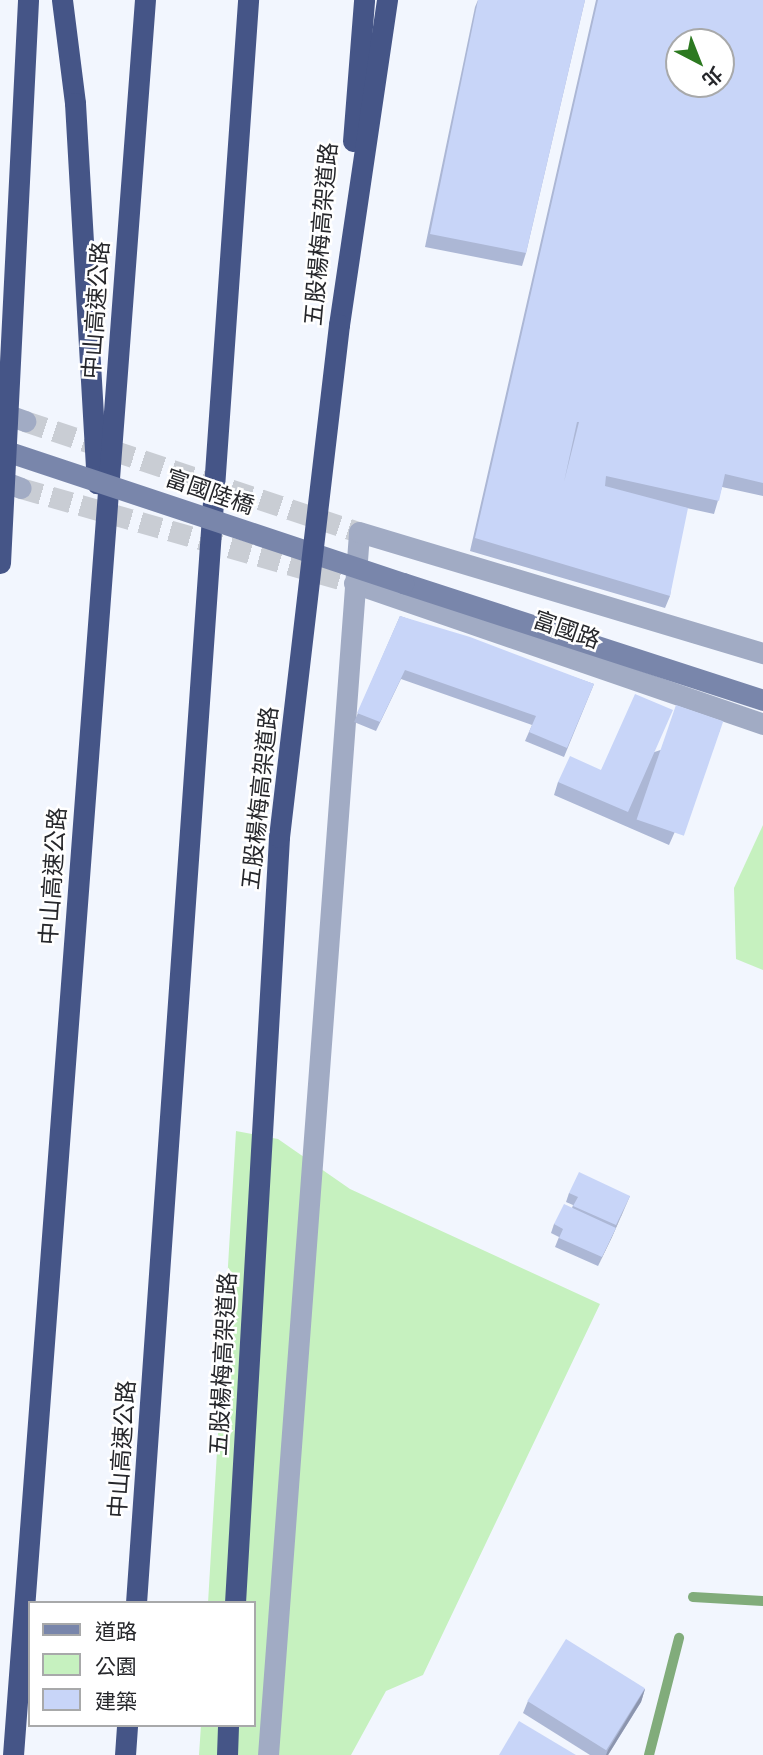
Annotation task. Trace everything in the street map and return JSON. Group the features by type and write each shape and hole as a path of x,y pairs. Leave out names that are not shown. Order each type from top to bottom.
{"highway":[{"path":"0,563 28,0"},
{"path":"62,0 75,103 102,566"},
{"name":"中山高速公路","path":"13,1755 145,0"},
{"name":"中山高速公路","path":"136,1601 230,303 248,0"},
{"path":"230,303 259,0"},
{"name":"五股楊梅高架道路","path":"235,1601 279,837 339,325 364,0"},
{"path":"339,325 387,0"},
{"path":"125,1755 127,1727"},
{"path":"226,1755 228,1727"}],"street":[{"path":"0,412 25,421"},
{"name":"富國陸橋","path":"0,449 403,583"},
{"path":"0,481 21,488"},
{"name":"富國路","path":"763,653 359,532 354,583 763,724"},
{"path":"268,1755 354,583"},
{"name":"富國路","path":"403,583 763,700"},
{"name":"富國路","path":"556,632 763,689"}],"green space":[{"path":"763,825 763,970 736,959 734,888"},
{"path":"236,1131 278,1139 350,1189 600,1304 423,1675 386,1691 351,1755 199,1755 201,1727 256,1727 256,1601 208,1601"}],"building":[{"path":"478,0 585,0 526,253 430,234"},
{"path":"598,0 763,0 763,483 725,474 719,501 606,476 605,486 688,508 670,596 475,538","holes":["577,422 579,422 564,482"]},
{"path":"400,616 470,637 594,684 567,748 529,732 536,716 405,670 380,722 357,713"},
{"path":"635,694 673,710 628,812 558,782 570,756 601,770"},
{"path":"676,705 723,721 684,836 637,819"},
{"path":"579,1172 630,1196 616,1225 573,1206 578,1197 569,1193"},
{"path":"564,1204 616,1228 602,1257 559,1238 563,1229 554,1224"},
{"path":"566,1639 645,1688 606,1750 527,1701"},
{"path":"519,1721 576,1755 499,1755"}],"waterway":[{"path":"693,1597 763,1601"},
{"path":"649,1755 679,1638"}],"tunnel":[{"path":"25,421 359,532"},
{"path":"21,488 354,583"}]}
